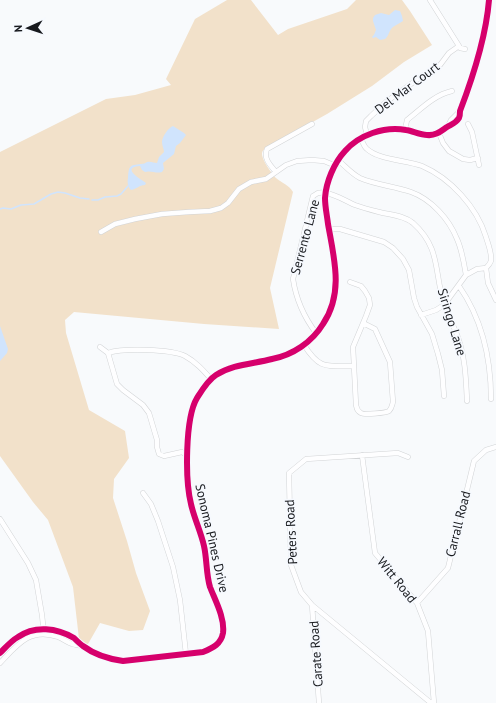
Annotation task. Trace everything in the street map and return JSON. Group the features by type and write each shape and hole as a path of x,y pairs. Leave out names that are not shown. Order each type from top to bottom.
{"street":[{"path":"430,0 460,48 465,49"},
{"path":"478,158 470,160 463,159 449,151 443,143 439,133 448,126 453,125 460,117 460,111 479,54 488,14 489,0"},
{"name":"Del Mar Court","path":"368,135 365,127 366,121 371,116 392,98 440,65 449,54 459,46"},
{"path":"405,130 407,120 436,97 452,91"},
{"path":"276,172 266,159 267,149 312,124"},
{"path":"468,124 472,132 479,165"},
{"name":"Sonoma Pines Drive","path":"0,653 20,635 34,630 64,633 101,656 112,660 123,661 203,652 212,648 219,642 223,633 223,622 210,584 204,547 191,503 188,478 189,425 192,408 199,394 216,375 240,365 274,359 286,355 304,345 323,324 334,301 336,281 335,261 326,208 326,192 329,179 338,160 348,148 368,135 391,129 405,130 427,135 439,133"},
{"path":"361,139 366,148 373,154 422,166 450,184 465,199 476,216 485,235 491,262 486,268 477,269 466,275 444,305 436,310 421,314"},
{"path":"338,160 359,177 376,184 411,192 425,199 450,225 458,240 466,275"},
{"path":"101,232 116,224 135,219 162,214 210,211 221,208 228,203 239,189 251,182 266,180 286,165 297,161 324,161 336,166"},
{"name":"Siringo Lane","path":"326,192 359,207 405,218 413,223 425,236 431,247 436,263 444,305 456,333 463,355 466,374 467,401"},
{"name":"Serrento Lane","path":"316,333 309,323 298,300 294,289 293,279 313,196 317,193 326,192"},
{"path":"329,230 340,229 384,242 393,248 403,259 409,270 417,307 432,334 438,354 442,370 444,396"},
{"path":"486,268 488,283 496,300"},
{"path":"350,282 361,286 369,298 370,305 353,347 357,410 363,414 386,412 390,410 393,402 390,362 375,329 363,323"},
{"path":"459,286 474,312 483,334 491,381 491,399"},
{"path":"304,345 312,358 320,364 327,366 354,366"},
{"path":"100,347 108,353 118,384 123,390 143,405 149,413 157,440 159,454 164,456 182,452 188,456"},
{"path":"108,353 131,350 149,350 172,352 184,355 196,363 211,379"},
{"name":"Carrall Road","path":"417,603 448,568 474,461 486,450 496,447"},
{"name":"Peters Road","path":"408,457 398,453 306,459 289,473 291,565 301,592 312,605 431,703"},
{"name":"Witt Road","path":"362,455 375,553 417,603 428,631 434,703"},
{"path":"143,493 151,504 158,521 173,568 180,600 186,654"},
{"path":"0,519 28,563 36,580 44,631"},
{"name":"Carate Road","path":"312,605 320,703"},
{"name":"Sonoma Pines Drive","path":"0,663 23,640 44,631"}],"shaded area":[{"path":"227,0 251,0 278,35 288,29 347,9 356,0 402,0 432,45 404,62 372,86 264,150 262,154 264,160 272,173 293,192 270,288 279,329 204,324 74,312 65,320 66,333 89,410 125,431 129,458 114,479 113,498 136,573 150,611 143,630 129,631 100,623 88,644 85,644 79,639 73,587 48,520 0,456 0,152 106,99 135,95 171,85 166,79 195,19"}],"water":[{"path":"395,10 400,11 403,21 392,28 385,39 380,40 376,37 373,38 372,37 376,30 373,21 375,15 381,13 389,15"},
{"path":"173,126 186,135 176,146 174,154 163,163 164,169 162,172 145,172 140,166 134,167 132,171 134,174 146,183 145,185 131,190 128,186 130,167 148,162 157,163 159,157 164,152 162,140 167,131"},
{"path":"0,326 8,349 7,353 0,361"}],"waterway":[{"path":"92,200 117,196 121,194 128,186"},
{"path":"0,209 11,209 21,205 34,204 51,194 58,192 89,199"}],"cycle path":[{"path":"0,653 18,637 25,633 39,629 60,632 74,638 83,646 97,654 107,658 123,661 203,652 218,643 223,633 223,621 210,587 204,546 192,509 189,493 187,450 188,434 193,407 203,389 216,375 236,366 280,357 301,347 319,331 329,312 335,288 335,262 325,198 329,179 334,167 351,145 357,140 372,133 389,129 398,129 424,135 433,135 457,121 478,57 485,28 489,0"}]}
